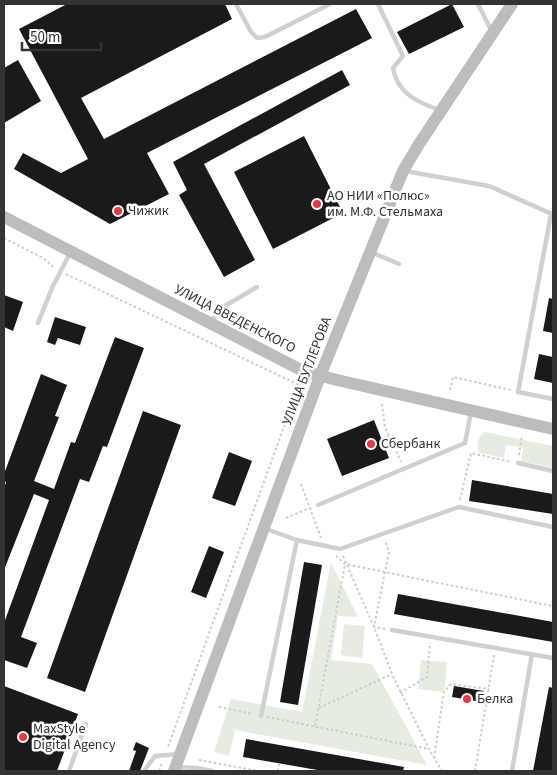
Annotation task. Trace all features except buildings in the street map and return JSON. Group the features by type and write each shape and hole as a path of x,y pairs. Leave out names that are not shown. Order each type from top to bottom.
{"street":[{"name":"УЛИЦА БУТЛЕРОВА","path":"175,769 320,376 403,171 441,110 512,4"},
{"name":"УЛИЦА ВВЕДЕНСКОГО","path":"4,217 303,371 553,428"}],"lane":[{"path":"236,4 251,32 257,38 265,37 330,4"},
{"path":"378,4 403,56 393,68 401,89 410,97 441,110"},
{"path":"478,4 493,33"},
{"path":"403,171 490,186 552,214 518,392 553,399"},
{"path":"38,323 52,288 71,252"},
{"path":"370,252 400,264"},
{"path":"211,323 218,310 258,287"},
{"path":"318,505 465,443 471,410"},
{"path":"518,463 553,471"},
{"path":"265,528 297,540 340,549 459,507 553,527"},
{"path":"261,716 297,540"},
{"path":"392,630 553,658"},
{"path":"512,771 532,654"},
{"path":"69,771 86,724"},
{"path":"144,771 155,756 180,754"},
{"path":"175,769 196,768 212,771"}],"path":[{"path":"4,238 44,258 61,272 298,385 168,746"},
{"path":"309,356 311,350"},
{"path":"450,390 453,377 518,392"},
{"path":"382,404 389,436 404,469"},
{"path":"459,507 471,453 518,463 522,435"},
{"path":"382,439 389,436"},
{"path":"301,484 324,546"},
{"path":"286,518 310,508"},
{"path":"374,627 389,552 387,545"},
{"path":"315,727 345,564"},
{"path":"345,564 553,606"},
{"path":"345,564 374,627 400,693 442,771"},
{"path":"374,627 392,630"},
{"path":"400,693 427,677 430,637"},
{"path":"475,771 496,648"},
{"path":"318,709 392,674"},
{"path":"434,758 444,692 451,684 489,690"},
{"path":"218,707 429,749"},
{"path":"199,760 258,771"},
{"path":"278,771 279,763"}],"shaded area":[{"path":"485,432 553,446 553,468 521,461 523,448 506,445 504,458 480,453 478,442 480,436"},
{"path":"331,563 358,617 338,616 331,660 372,664 427,765 235,730 229,756 214,752 231,699 302,712"},
{"path":"344,624 365,626 362,658 341,655"},
{"path":"421,660 447,662 444,692 418,689"}],"place":[{"name":"АО НИИ «Полюс» им. М.Ф. Стельмаха","path":"317,204"},
{"name":"Чижик","path":"118,211"},
{"name":"Сбербанк","path":"371,444"},
{"name":"Белка","path":"467,699"},
{"name":"MaxStyle Digital Agency","path":"23,737"}]}
